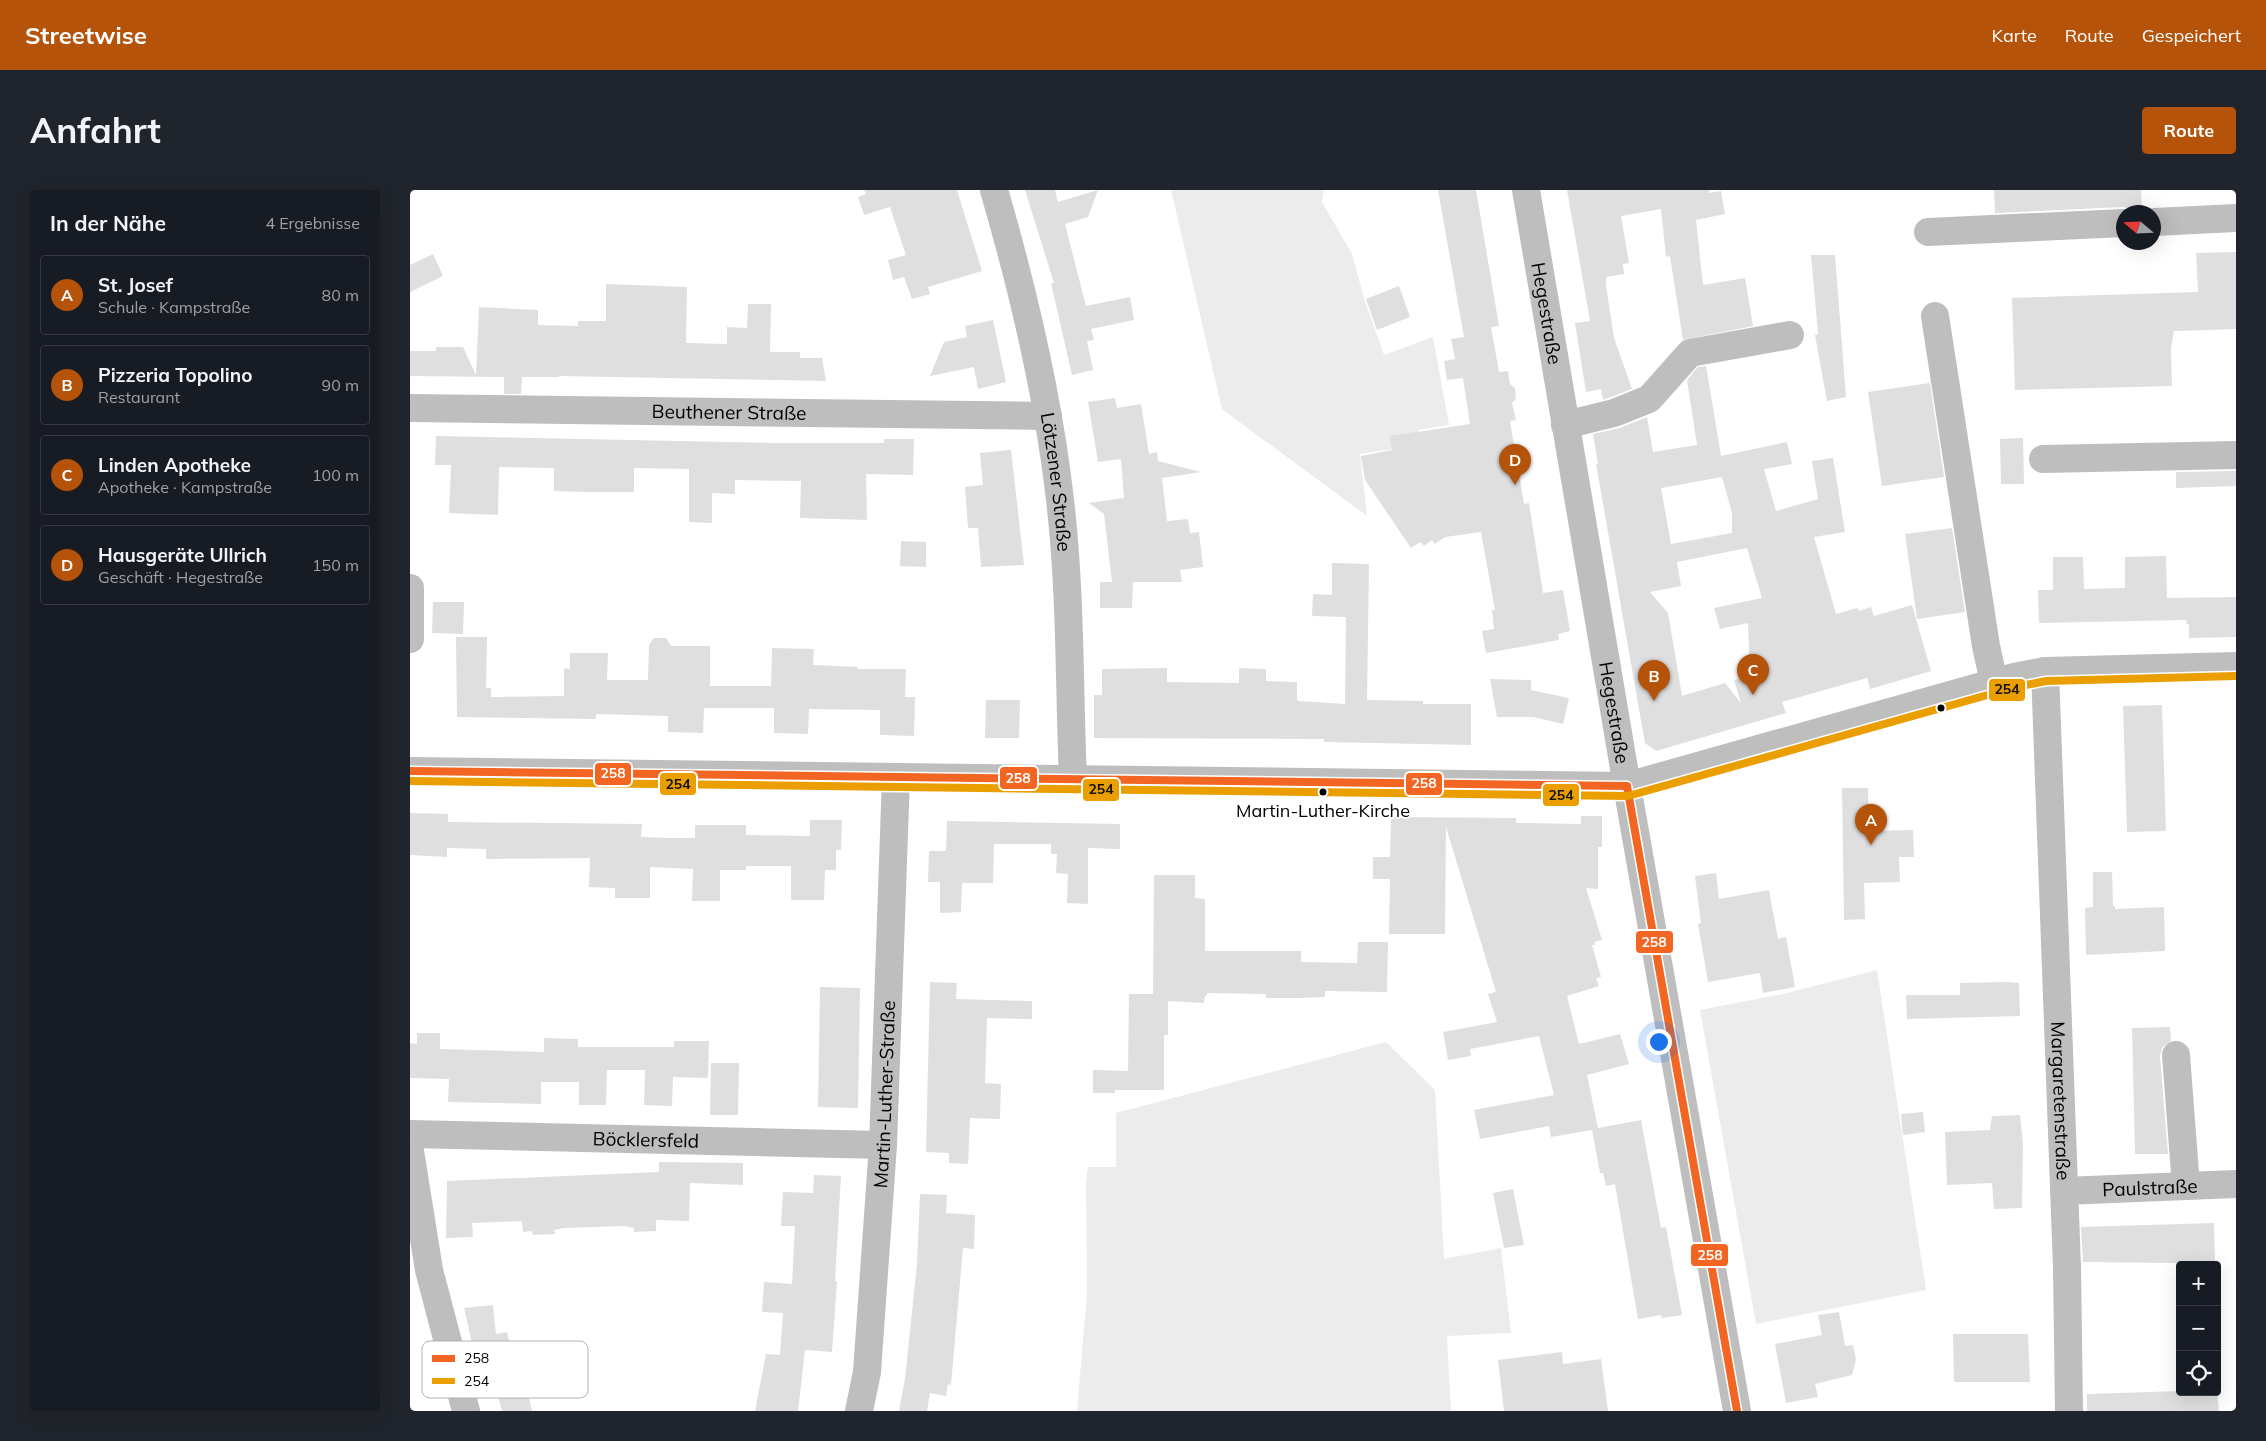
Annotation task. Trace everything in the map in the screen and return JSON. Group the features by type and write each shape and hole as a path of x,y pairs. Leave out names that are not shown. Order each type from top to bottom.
{"street":[{"name":"Lötzener Straße","path":"994,190 1024,294 1035,342 1060,503 1066,590 1073,780"},
{"name":"Hegestraße","path":"1526,190 1627,786 1738,1411"},
{"path":"2161,222 2236,218"},
{"path":"1928,232 2116,223"},
{"path":"1935,316 1986,646 1994,682"},
{"path":"1565,425 1614,413 1649,399 1690,353 1790,335"},
{"name":"Beuthener Straße","path":"410,408 1048,416"},
{"path":"2043,459 2236,455"},
{"path":"410,588 410,639"},
{"path":"410,771 1627,786 1994,682 2045,671 2236,666"},
{"name":"Margaretenstraße","path":"2045,671 2064,1191 2069,1411"},
{"name":"Martin-Luther-Straße","path":"859,1411 867,1372 883,1145 896,777"},
{"path":"2176,1055 2186,1186"},
{"name":"Böcklersfeld","path":"410,1134 883,1145"},
{"path":"410,1151 429,1270 448,1341"},
{"name":"Paulstraße","path":"2064,1191 2236,1184"},
{"path":"463,1398 466,1411"}],"shaded area":[{"path":"1171,190 1324,190 1322,202 1352,254 1364,298 1384,355 1433,337 1449,425 1418,430 1420,445 1360,454 1367,516 1222,409"},
{"path":"1877,970 1926,1290 1756,1324 1700,1010 1783,994"},
{"path":"1386,1042 1435,1090 1444,1259 1501,1248 1511,1333 1447,1336 1451,1411 1077,1411 1087,1293 1086,1182 1088,1167 1116,1167 1116,1113"}],"building":[{"path":"864,190 957,190 982,271 928,287 930,294 912,299 904,277 893,280 888,260 906,255 890,207 864,215 858,197 866,194"},
{"path":"1025,190 1055,190 1058,202 1098,190 1088,217 1065,224 1086,306 1130,297 1134,320 1091,329 1094,340 1087,341 1093,370 1072,375 1051,283 1054,283"},
{"path":"1438,190 1476,190 1499,326 1491,327 1499,372 1508,371 1510,384 1515,388 1516,399 1512,403 1516,420 1510,421 1524,504 1529,503 1543,593 1563,590 1570,631 1558,634 1559,640 1486,653 1482,631 1494,629 1492,610 1495,610 1481,532 1445,537 1435,544 1432,540 1424,546 1420,542 1411,548 1365,480 1361,456 1392,450 1390,436 1470,424 1463,378 1447,380 1444,361 1455,359 1451,339 1464,337"},
{"path":"1567,190 1709,190 1709,193 1721,191 1725,214 1696,220 1703,285 1745,278 1753,326 1683,340 1670,256 1666,257 1661,209 1621,216 1629,263 1623,264 1624,274 1606,277 1606,285 1614,338 1632,389 1603,400 1601,389 1586,392 1575,323 1590,321"},
{"path":"1994,190 2141,190 2142,205 1995,213"},
{"path":"2236,252 2236,329 2174,331 2171,348 2172,386 2015,390 2012,298 2198,292 2196,253"},
{"path":"433,254 443,276 410,292 410,265"},
{"path":"1811,255 1835,255 1846,397 1827,401 1815,335 1818,334"},
{"path":"606,284 687,287 686,343 727,344 727,327 747,328 748,304 771,304 770,352 800,352 800,358 822,358 826,381 522,377 521,394 504,394 504,377 410,376 410,351 436,351 436,347 463,347 476,375 479,307 538,310 538,325 578,326 578,321 606,321"},
{"path":"1399,286 1410,317 1377,330 1366,299"},
{"path":"993,320 1006,382 978,389 974,367 930,376 944,342 967,337 965,326"},
{"path":"1706,366 1721,456 1787,442 1792,464 1764,469 1776,511 1818,499 1812,461 1833,458 1845,532 1814,537 1836,614 1857,608 1859,611 1871,607 1874,616 1912,605 1931,671 1870,689 1867,678 1782,702 1786,713 1656,751 1645,743 1596,464 1598,464 1593,434 1620,428 1647,417 1653,452 1697,445 1687,380 1698,367","holes":["1722,477 1732,513 1732,533 1671,544 1661,488","1747,548 1762,598 1714,608 1720,629 1748,623 1750,676 1734,680 1741,703 1725,683 1682,696 1668,613 1650,592 1681,586 1677,562"]},
{"path":"1930,383 1944,477 1882,486 1868,392"},
{"path":"1115,398 1117,408 1141,404 1149,454 1157,452 1158,461 1201,472 1162,478 1167,521 1188,519 1190,533 1199,532 1203,567 1180,570 1182,582 1133,582 1132,608 1100,608 1100,582 1112,582 1104,514 1089,503 1124,498 1121,459 1098,462 1088,402"},
{"path":"436,436 775,443 884,443 884,439 914,439 913,475 866,474 867,520 800,518 801,481 735,480 735,494 712,493 712,523 689,522 689,469 634,468 634,492 588,492 554,491 554,468 499,467 498,515 449,513 451,465 435,465"},
{"path":"2023,438 2024,484 2001,484 2000,439"},
{"path":"1011,450 1024,565 981,567 978,528 968,528 965,487 983,485 980,453"},
{"path":"2236,471 2236,486 2176,488 2176,472"},
{"path":"1952,528 1965,612 1917,619 1905,534"},
{"path":"901,541 926,542 926,567 900,566"},
{"path":"2166,556 2167,598 2236,597 2236,637 2189,638 2189,624 2187,624 2186,620 2039,623 2038,590 2053,590 2053,557 2083,557 2084,589 2125,588 2125,557"},
{"path":"1332,563 1369,564 1367,700 1423,701 1423,704 1471,704 1471,745 1324,742 1324,739 1094,738 1094,695 1102,695 1102,669 1167,668 1167,682 1239,683 1239,668 1266,669 1266,681 1297,682 1297,700 1299,701 1345,704 1346,617 1312,616 1313,594 1332,595"},
{"path":"433,602 464,602 463,634 432,633"},
{"path":"456,637 487,637 486,688 491,688 491,697 564,696 564,668 570,669 570,653 608,653 607,680 648,680 649,645 654,638 666,638 671,646 710,646 710,686 771,686 772,648 814,649 813,665 858,667 857,669 906,669 905,697 915,697 914,736 880,735 880,710 809,709 808,734 774,733 774,708 704,708 703,733 668,732 668,716 596,714 596,719 457,717"},
{"path":"1490,679 1531,680 1531,690 1569,698 1563,724 1533,717 1497,717"},
{"path":"986,700 1020,700 1019,738 985,738"},
{"path":"2162,705 2166,831 2127,832 2123,706"},
{"path":"1842,788 1868,788 1869,831 1913,830 1914,857 1899,857 1900,882 1864,883 1865,919 1844,920"},
{"path":"410,813 448,814 448,822 642,824 641,837 668,838 695,838 695,825 746,825 746,835 810,836 810,820 842,820 841,850 836,850 836,870 825,870 824,900 791,900 791,866 746,866 746,870 720,870 720,901 692,901 693,869 650,867 650,898 615,898 615,888 589,887 590,858 486,859 486,849 447,848 447,857 410,855"},
{"path":"1581,816 1602,816 1602,847 1598,847 1598,889 1586,888 1602,940 1594,942 1595,945 1592,945 1601,977 1596,978 1599,986 1567,996 1579,1044 1620,1034 1629,1064 1587,1075 1598,1128 1641,1120 1661,1228 1666,1227 1682,1315 1662,1318 1661,1315 1638,1319 1615,1184 1606,1186 1603,1173 1600,1173 1592,1130 1551,1137 1549,1126 1480,1139 1474,1110 1554,1095 1539,1036 1470,1049 1471,1056 1448,1060 1443,1032 1497,1022 1488,994 1496,992 1446,827 1445,934 1389,934 1390,879 1373,879 1373,857 1390,857 1391,817 1516,818 1516,823 1581,824"},
{"path":"947,821 1120,824 1120,849 1088,848 1088,904 1067,903 1068,874 1056,873 1057,854 1051,854 1051,844 994,844 993,883 962,883 961,912 940,913 940,882 928,882 929,851 946,851"},
{"path":"2093,872 2112,872 2113,906 2115,906 2115,909 2164,907 2165,951 2086,955 2085,908 2093,907"},
{"path":"1716,873 1719,899 1769,890 1778,939 1786,937 1795,987 1763,993 1760,973 1708,982 1698,924 1701,923 1695,876"},
{"path":"1154,875 1195,875 1195,898 1205,899 1205,951 1301,951 1301,962 1357,963 1358,942 1388,942 1387,992 1325,991 1325,997 1300,998 1266,998 1266,994 1207,993 1204,1003 1168,1001 1168,1035 1164,1035 1164,1090 1115,1090 1115,1093 1093,1093 1093,1070 1128,1071 1129,994 1153,994"},
{"path":"930,982 957,983 956,999 1032,1001 1032,1019 987,1018 985,1083 1001,1084 1000,1119 970,1118 968,1164 949,1163 949,1153 926,1152"},
{"path":"1960,983 2019,983 2020,1016 1907,1019 1906,995 1960,995"},
{"path":"820,987 860,988 858,1108 818,1107"},
{"path":"2170,1027 2171,1041 2162,1048 2160,1056 2168,1154 2135,1154 2132,1028"},
{"path":"417,1033 440,1033 440,1049 544,1052 544,1038 578,1039 578,1047 674,1047 674,1041 709,1041 708,1078 673,1077 672,1106 644,1105 645,1070 607,1070 606,1105 579,1105 579,1082 541,1082 541,1104 448,1102 449,1079 410,1078 410,1043 417,1044"},
{"path":"711,1063 739,1063 738,1115 710,1115"},
{"path":"1923,1112 1925,1132 1903,1135 1901,1114"},
{"path":"2020,1115 2023,1144 2022,1208 1994,1209 1992,1183 1947,1185 1945,1132 1990,1130 1992,1116"},
{"path":"659,1162 743,1163 743,1185 690,1183 689,1221 656,1220 656,1231 634,1232 634,1228 625,1226 564,1228 554,1230 555,1234 533,1235 532,1231 523,1232 522,1221 472,1223 473,1237 446,1238 447,1181 659,1172"},
{"path":"814,1175 841,1176 832,1352 805,1350 798,1411 755,1411 766,1354 780,1355 783,1313 762,1312 764,1282 792,1284 795,1226 781,1226 783,1192 813,1193"},
{"path":"1513,1189 1524,1245 1504,1248 1493,1193"},
{"path":"920,1194 947,1195 946,1213 975,1215 974,1249 963,1248 951,1385 948,1384 946,1396 930,1393 927,1411 899,1411 905,1379 917,1264"},
{"path":"2214,1223 2215,1261 2176,1261 2175,1263 2083,1262 2081,1227"},
{"path":"493,1305 496,1334 507,1332 509,1341 472,1341 464,1308"},
{"path":"1839,1312 1845,1346 1853,1345 1856,1360 1852,1375 1815,1384 1818,1397 1786,1403 1775,1344 1822,1335 1818,1315"},
{"path":"1953,1334 2028,1334 2030,1382 1954,1382"},
{"path":"1562,1352 1563,1364 1601,1359 1608,1411 1504,1411 1498,1360"},
{"path":"2176,1391 2176,1396 2218,1396 2219,1411 2087,1411 2087,1394"},
{"path":"499,1398 529,1398 532,1411 502,1411"}],"transit line":[{"name":"254","path":"410,781 1628,796 2016,687 2046,681 2236,676"},
{"name":"258","path":"410,771 1627,786"},
{"name":"258","path":"1627,786 1737,1411"}],"place":[{"name":"Hausgeräte Ullrich","path":"1515,485"},
{"name":"Linden Apotheke","path":"1753,695"},
{"name":"Pizzeria Topolino","path":"1654,701"},
{"name":"Martin-Luther-Kirche","path":"1323,792"},
{"name":"St. Josef","path":"1871,845"}]}
